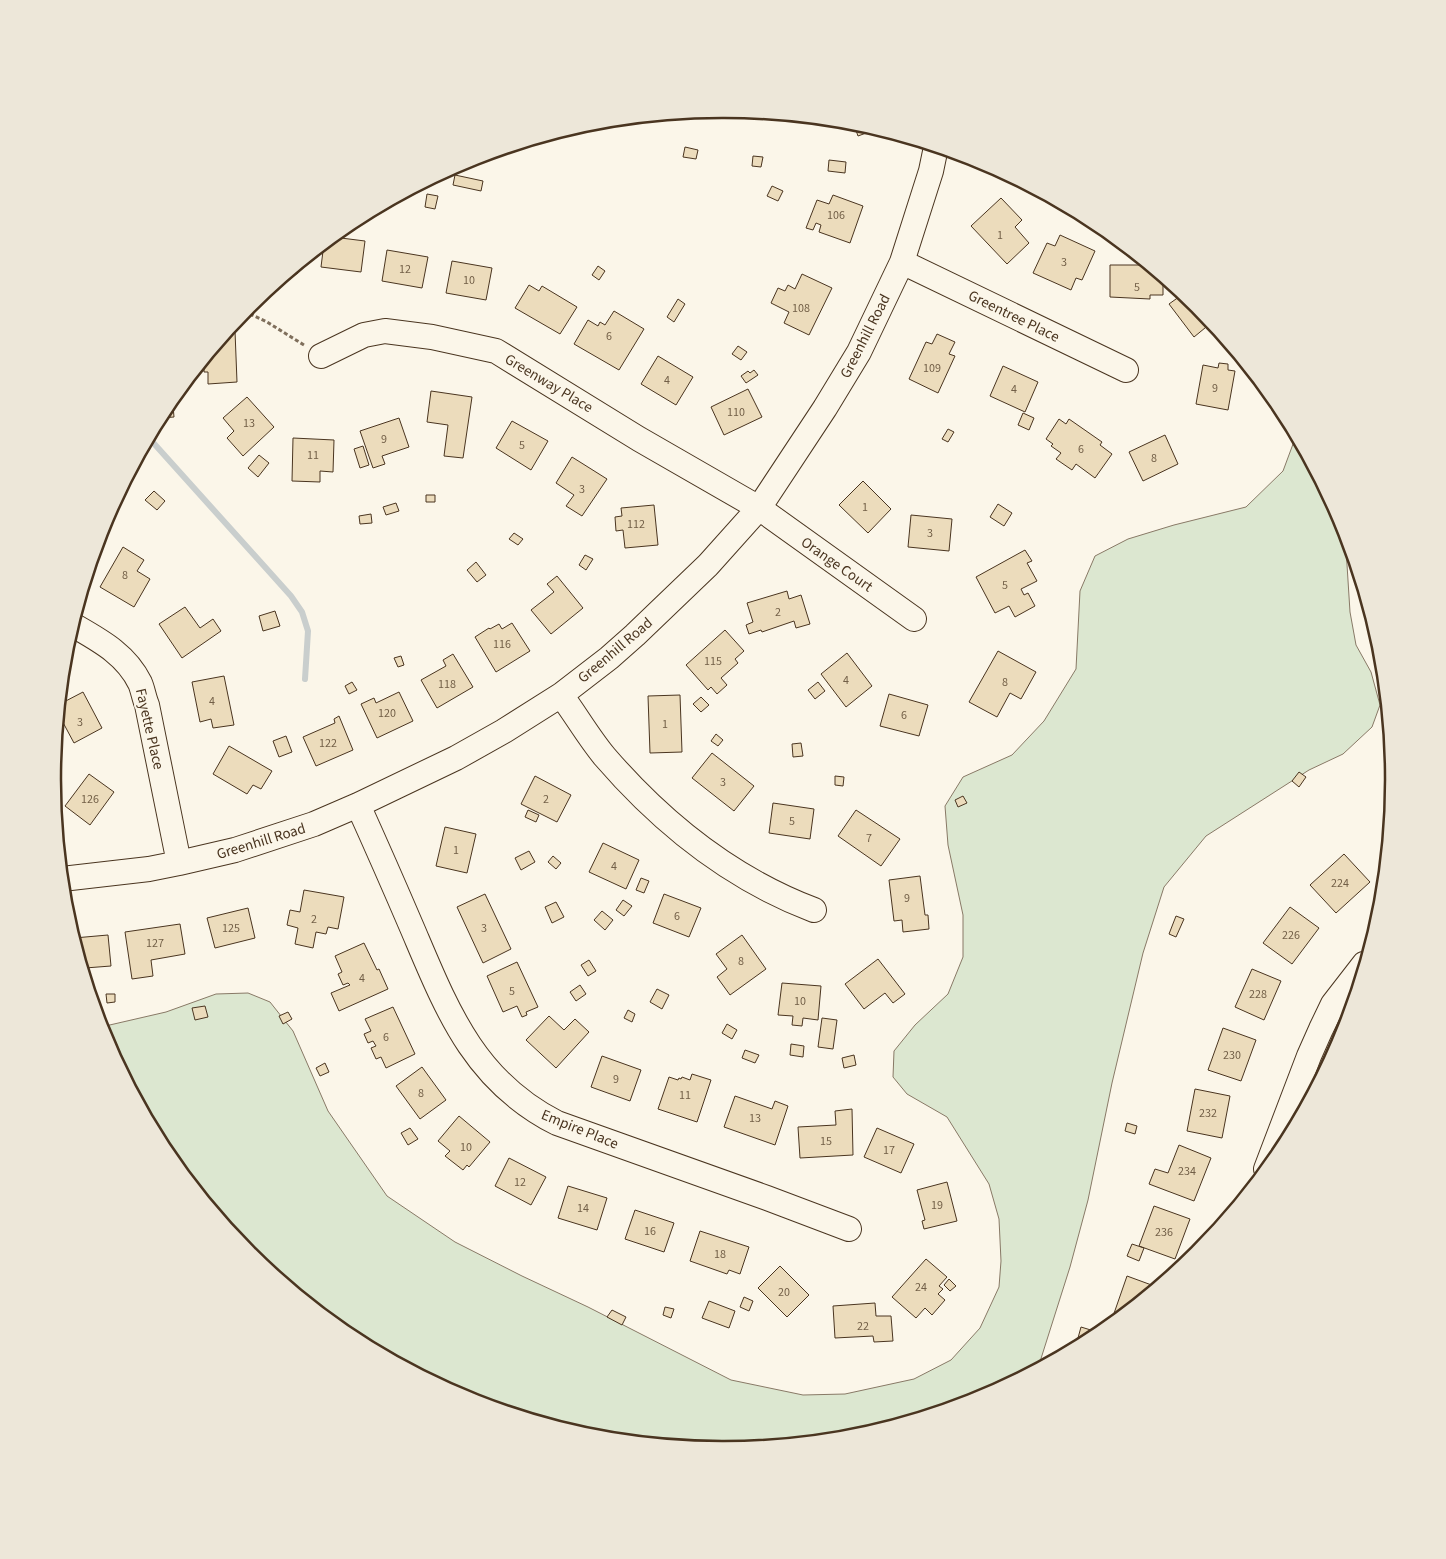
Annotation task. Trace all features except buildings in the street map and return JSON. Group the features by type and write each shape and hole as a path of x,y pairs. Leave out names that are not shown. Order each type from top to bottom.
{"street":[{"name":"Greenhill Road","path":"69,879 149,869 179,863 235,850 314,824 456,758 504,731 562,695 608,658 662,611 708,565 759,508 825,408 860,352 902,262 931,171 935,153"},
{"name":"Greentree Place","path":"902,262 1126,370"},
{"name":"Greenway Place","path":"322,356 364,335 385,331 432,337 496,351 759,508"},
{"name":"Orange Court","path":"759,508 914,619"},
{"name":"Fayette Place","path":"79,629 120,655 133,670 141,685 179,863"},
{"path":"562,695 604,755 640,795 671,824 740,873 777,894 814,910"},
{"name":"Empire Place","path":"358,805 446,1008 467,1044 499,1081 532,1109 557,1123 848,1229"},
{"path":"1277,1141 1321,1028 1333,1004 1355,976"}],"path":[{"path":"252,315 322,356"}],"green space":[{"path":"1293,444 1317,487 1347,558 1350,612 1356,645 1371,672 1380,705 1372,727 1343,754 1309,770 1206,836 1164,887 1143,953 1112,1083 1088,1200 1070,1267 1041,1360 1016,1373 976,1391 894,1419 852,1429 766,1440 680,1440 637,1436 594,1429 510,1406 470,1391 392,1353 320,1305 287,1277 225,1216 198,1182 173,1147 129,1072 109,1025 166,1012 216,994 248,993 270,1002 293,1031 328,1111 387,1196 455,1242 731,1380 803,1395 845,1394 914,1379 951,1360 980,1328 999,1287 1001,1261 999,1219 989,1184 947,1117 907,1094 893,1077 894,1051 915,1025 948,994 963,957 963,915 948,845 945,806 963,777 1012,755 1044,721 1076,669 1080,591 1095,556 1128,539 1246,507 1283,471"}],"waterway":[{"path":"154,443 291,596 302,612 308,631 305,679"}]}
